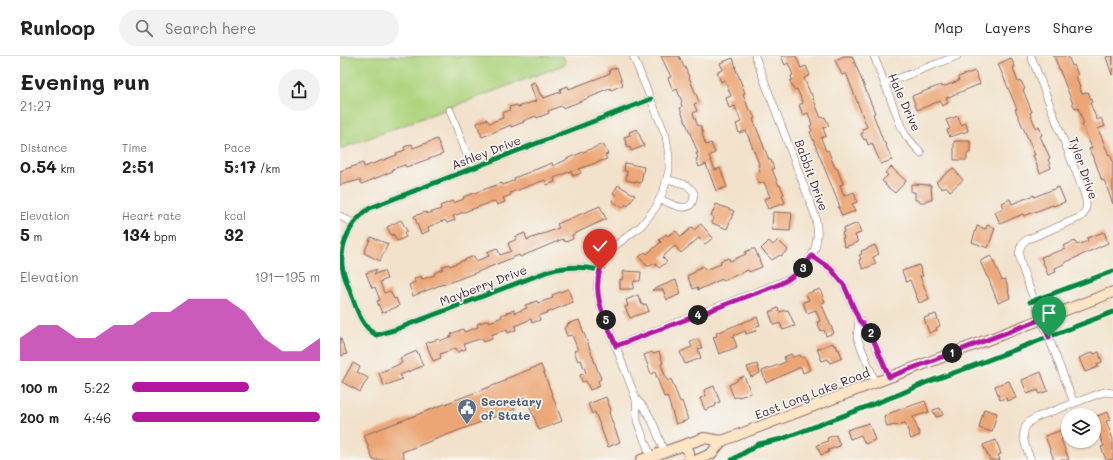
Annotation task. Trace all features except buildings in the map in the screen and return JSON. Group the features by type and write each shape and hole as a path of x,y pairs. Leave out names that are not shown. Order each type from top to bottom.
{"main road":[{"name":"East Long Lake Road","path":"697,460 711,454 722,441 1113,292"},
{"name":"East Long Lake Road","path":"646,458 704,438 722,441"},
{"path":"684,445 689,452 688,460"}],"street":[{"path":"633,56 663,126 668,145 669,157 667,179 660,199 647,220 616,245 603,262 597,286 600,305 636,400 637,421 646,458"},
{"name":"Babbit Drive","path":"616,346 780,284 798,273 812,256 818,237 815,215 755,56"},
{"name":"Hale Drive","path":"874,56 901,126 906,136 921,153"},
{"path":"884,84 957,56"},
{"name":"Tyler Drive","path":"1031,56 1087,204 1084,214 1081,217 1032,237 1026,240 1020,247 1020,262 1042,319"},
{"name":"Ashley Drive","path":"376,335 363,323 345,279 341,258 342,242 353,224 364,212 377,204 651,99"},
{"path":"450,110 472,168"},
{"path":"660,199 682,208 689,206 693,200 694,194 690,188 667,179"},
{"path":"340,216 353,224"},
{"path":"812,256 831,269 838,276 847,291 859,320 870,332 889,377"},
{"name":"Mayberry Drive","path":"376,335 394,330 556,269 577,266 600,270"},
{"path":"1042,319 1074,403"},
{"path":"859,320 857,337 875,382"},
{"path":"1031,460 1024,439 1024,430 1029,422 1037,417 1101,393 1106,392 1113,394"},
{"path":"636,400 642,405 650,416 664,452"}],"green space":[{"path":"340,56 563,56 566,64 340,149"}],"cycle path":[{"path":"600,270 574,267 549,271 394,330 376,335 367,328 359,314 344,274 342,257 348,233 357,219 370,208 651,99"},
{"path":"1030,302 1113,271"},
{"path":"732,460 759,444 782,439 1113,312"}],"place":[{"name":"Secretary of State","path":"467,425"}],"route":[{"path":"600,270 597,286 598,296 616,346 780,284 795,276 812,256 831,269 844,285 859,320 870,332 889,377 1042,319 1049,337"}]}
